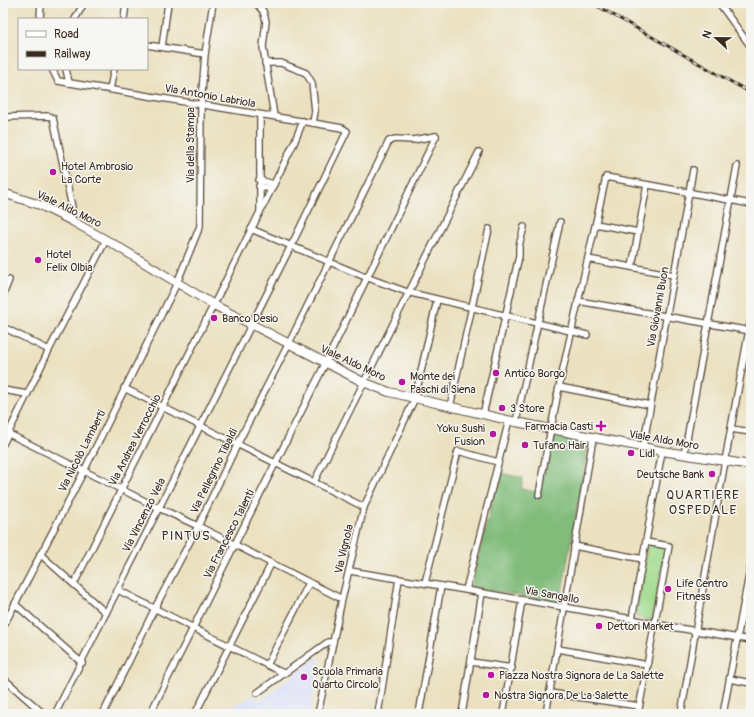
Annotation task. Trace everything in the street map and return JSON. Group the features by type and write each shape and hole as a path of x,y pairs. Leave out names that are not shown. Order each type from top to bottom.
{"main road":[{"name":"Viale Aldo Moro","path":"3,193 40,205 72,221 214,305 251,325 363,382 389,392 483,415 593,438 643,448 751,465"}],"street":[{"path":"40,18 41,3"},
{"path":"76,18 84,3"},
{"path":"124,18 126,3"},
{"path":"162,47 168,3"},
{"name":"Via della Stampa","path":"177,283 200,226 200,105 205,54 213,3"},
{"path":"256,3 263,11 266,21 263,47 274,116"},
{"path":"719,3 751,47"},
{"path":"148,45 205,54"},
{"path":"265,63 280,63 306,73 312,82 315,110 313,123"},
{"name":"Via Antonio Labriola","path":"52,70 58,81 342,128 347,131 337,153"},
{"path":"66,70 69,83"},
{"path":"110,89 114,70"},
{"path":"260,115 260,210"},
{"path":"3,117 49,116 53,118 72,207 72,221"},
{"name":"Via Andrea Verrocchio","path":"74,584 164,407 303,121"},
{"name":"Via Pellegrino Tibaldi","path":"104,714 155,608 198,526 237,444 289,344 389,141 395,139 413,140 436,136"},
{"name":"Via Francesco Talenti","path":"150,714 326,363 436,136"},
{"path":"314,482 407,292 479,152"},
{"name":"Via Vincenzo Vela","path":"55,714 82,663 337,153"},
{"path":"684,455 737,166"},
{"name":"Via Giovanni Buon","path":"643,448 693,170"},
{"path":"539,495 550,429 606,177 751,204"},
{"path":"259,183 272,186"},
{"path":"632,267 647,185"},
{"path":"466,590 498,462 512,421 537,323 560,222"},
{"path":"596,224 638,232"},
{"path":"483,415 519,256 519,246 524,227"},
{"path":"251,229 368,278 407,292 586,335"},
{"path":"450,407 489,229"},
{"path":"3,444 7,433 106,240"},
{"path":"588,259 674,275"},
{"path":"3,295 9,280"},
{"name":"Via Nicolò Lamberti","path":"3,627 84,471 177,283"},
{"name":"Via Vignola","path":"318,714 342,600 364,507 415,398 437,300"},
{"path":"578,301 750,331"},
{"path":"681,714 751,319"},
{"path":"3,327 49,350"},
{"path":"559,387 650,405"},
{"path":"124,388 364,507"},
{"path":"3,390 27,394"},
{"path":"731,428 751,432"},
{"path":"7,433 198,526 342,600"},
{"path":"546,714 593,438"},
{"path":"425,583 458,451 498,462"},
{"path":"632,619 662,451"},
{"path":"638,714 669,546 646,542"},
{"path":"574,546 642,559"},
{"path":"40,554 106,614"},
{"path":"195,714 271,564"},
{"path":"723,714 751,564"},
{"name":"Via Sangallo","path":"350,571 751,640"},
{"path":"378,714 399,579"},
{"path":"267,665 309,583"},
{"path":"419,714 441,586"},
{"path":"118,590 283,673"},
{"path":"462,714 482,593"},
{"path":"503,714 512,668 522,600"},
{"path":"15,604 82,663"},
{"path":"257,693 328,642 334,642"},
{"path":"558,649 648,665"},
{"path":"471,662 512,668"},
{"path":"3,678 44,714"},
{"path":"730,679 751,683"},
{"path":"550,692 639,706"}],"shaded area":[{"name":"Scuola Primaria Quarto Circolo","path":"318,657 320,658 310,714 207,714 217,712 244,701 252,696 261,700"}],"green space":[{"path":"552,434 589,441 560,603 471,587 499,473 523,478 521,489 540,493"},
{"path":"648,544 666,547 652,620 636,617"}],"railway":[{"path":"592,3 751,93"}],"place":[{"name":"Hotel Ambrosio La Corte","path":"53,172"},
{"name":"Hotel Felix Olbia","path":"38,260"},
{"name":"Banco Desio","path":"214,318"},
{"name":"Antico Borgo","path":"496,373"},
{"name":"Monte dei Paschi di Siena","path":"402,382"},
{"name":"3 Store","path":"502,408"},
{"name":"Farmacia Casti","path":"601,426"},
{"name":"Yoku Sushi Fusion","path":"493,434"},
{"name":"Tufano Hair","path":"525,445"},
{"name":"Lidl","path":"631,453"},
{"name":"Deutsche Bank","path":"712,474"},
{"name":"Life Centro Fitness","path":"668,589"},
{"name":"Dettori Market","path":"599,626"},
{"name":"Piazza Nostra Signora de La Salette","path":"491,675"},
{"name":"Scuola Primaria Quarto Circolo","path":"304,677"},
{"name":"Nostra Signora De La Salette","path":"486,695"}],"district":[{"name":"QUARTIERE OSPEDALE","path":"703,502"},
{"name":"PINTUS","path":"186,536"}]}
